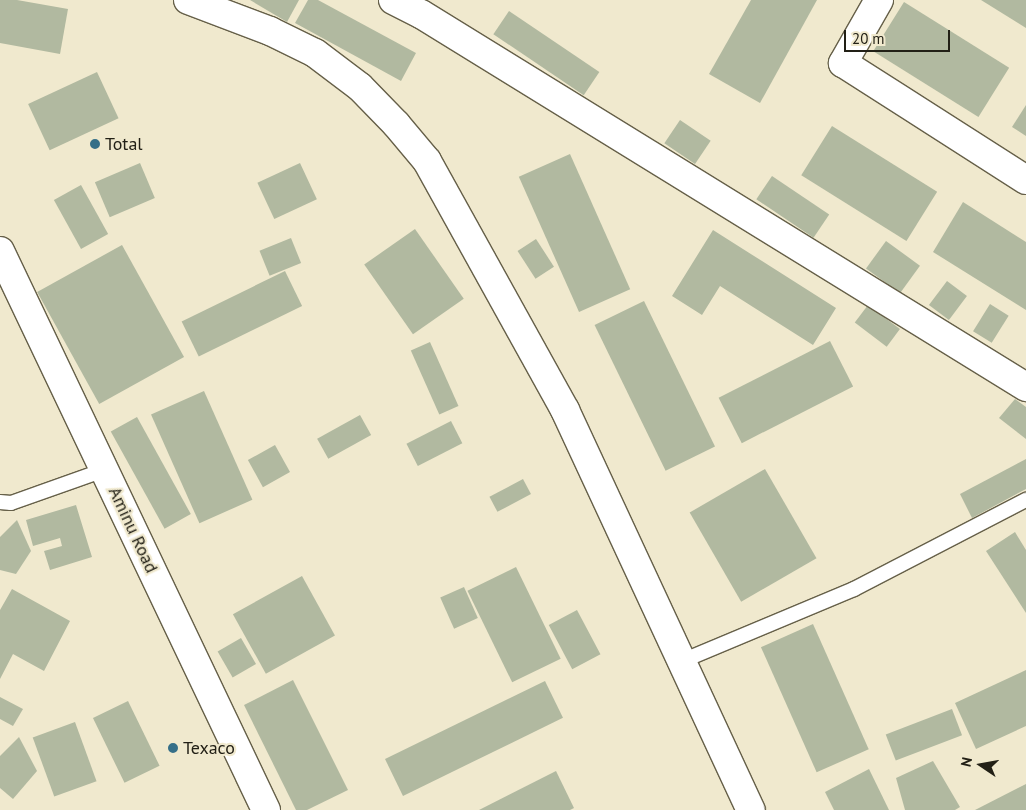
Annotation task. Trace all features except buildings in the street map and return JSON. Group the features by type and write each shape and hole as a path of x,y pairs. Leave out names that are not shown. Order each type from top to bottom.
{"street":[{"path":"188,0 270,31 315,53 360,87 396,124 427,161 565,410 751,810"},
{"path":"393,0 421,14 1026,387"},
{"path":"879,0 843,63 1026,180"},
{"name":"Aminu Road","path":"0,251 266,810"}],"lane":[{"path":"0,502 10,503 104,470"},
{"path":"682,660 854,589 1026,500"}],"place":[{"name":"Total","path":"95,144"},
{"name":"Texaco","path":"173,748"}]}
